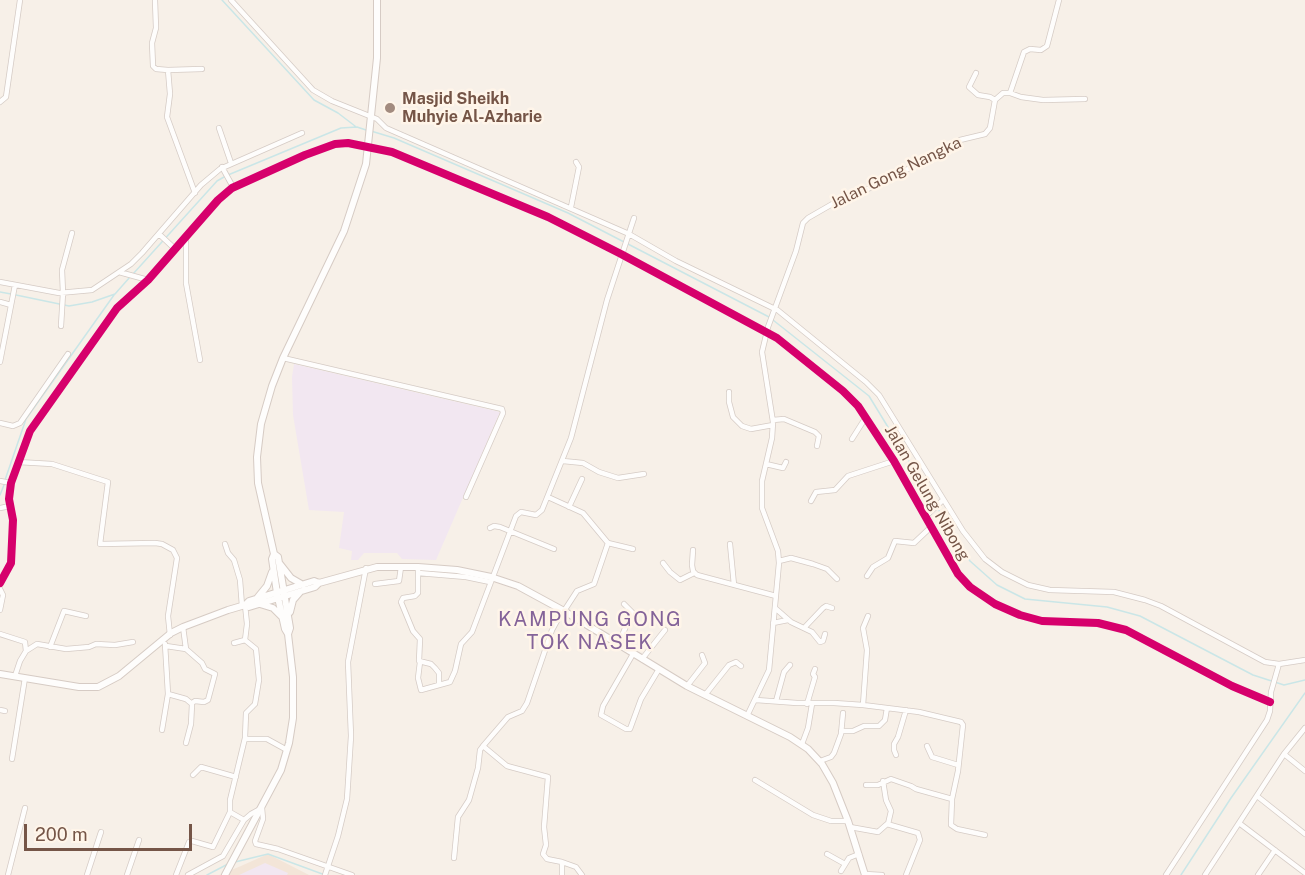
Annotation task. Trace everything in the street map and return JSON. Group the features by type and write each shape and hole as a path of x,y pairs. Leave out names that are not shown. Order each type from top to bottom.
{"main road":[{"path":"257,601 267,586 278,557 274,554 260,491 257,458 261,424 283,358 344,231 357,195 372,119 377,57 377,0"},
{"path":"276,566 303,585"},
{"path":"226,872 281,770 291,730 294,700 288,634 285,629 276,566"},
{"path":"281,594 300,592 315,587 319,583 366,568 400,567 418,570 457,570 529,590 687,686 802,744 820,761 833,783 865,874"},
{"path":"0,674 79,687 98,687 119,676 164,643 170,634 183,627 244,606 249,601 281,594 314,581 319,583"},
{"path":"285,617 293,600 300,592"},
{"path":"257,601 273,608 285,617"}],"street":[{"path":"0,102 6,97 20,0"},
{"path":"155,0 156,28 152,43 153,66 156,69 168,70 202,69"},
{"path":"231,0 313,90 332,101 379,120 385,127 570,207 775,310 873,388 963,531 985,559 1002,572 1020,582 1050,590 1114,592 1145,600 1255,658 1279,664 1305,660"},
{"path":"1010,93 1024,52 1041,50 1047,46 1059,0"},
{"path":"168,70 170,93 167,117 195,193"},
{"path":"976,73 969,87 978,95 995,100 1003,93 1043,99 1086,99"},
{"name":"Jalan Gong Nangka","path":"775,310 796,251 804,220 841,199 881,183 960,140 985,134 990,128 995,100"},
{"path":"219,128 231,163"},
{"path":"0,282 15,288 63,293 92,290 120,273 142,253 195,193 231,163 302,133"},
{"name":"Jalan Gelung Nibong","path":"62,373 117,308 186,238 232,184 335,144 369,143 515,203 622,252 767,330 843,391 866,417 928,515 931,527 963,580 1000,606 1042,621 1098,623 1126,630 1232,686 1270,702"},
{"path":"570,207 579,167 576,162"},
{"path":"223,169 232,184"},
{"path":"418,570 418,593 415,596 403,598 401,602 413,631 420,639 418,678 421,690 452,680 461,644 472,633 517,514 521,512 538,514 548,497 563,461 622,252 634,218"},
{"path":"61,326 62,270 72,233"},
{"path":"160,234 174,250 185,258"},
{"path":"186,238 187,295 200,360"},
{"path":"120,273 146,279"},
{"path":"0,362 15,288"},
{"path":"0,302 11,303"},
{"path":"747,716 769,670 779,561 776,545 762,508 762,481 773,422 762,352 775,310"},
{"path":"0,423 13,426 18,424 53,394 68,354"},
{"path":"283,358 502,409 503,413 466,498"},
{"path":"0,583 11,563 13,520 5,482 18,462 45,389 62,373"},
{"path":"45,389 53,394"},
{"path":"729,392 733,417 742,426 751,429 784,419 815,432 819,436 817,446"},
{"path":"852,439 866,417"},
{"path":"563,461 583,463 596,471 618,478 644,474"},
{"path":"811,501 816,492 835,490 848,476 894,461"},
{"path":"18,462 52,464 108,482 100,544 155,543 173,550 177,558 168,616 170,634"},
{"path":"766,464 783,468 786,462"},
{"path":"569,507 582,478"},
{"path":"548,497 585,515 608,543 633,549"},
{"path":"928,515 942,501"},
{"path":"0,508 10,506"},
{"path":"490,528 497,526 554,549"},
{"path":"867,576 873,567 888,558 895,541 911,543 931,527"},
{"path":"454,858 458,817 469,800 480,751 508,717 522,711 527,703 552,630 577,591 593,586 608,543"},
{"path":"225,544 235,564 240,583 244,606 245,640"},
{"path":"730,544 734,585"},
{"path":"693,550 694,573"},
{"path":"779,561 791,558 813,564 831,571 837,579"},
{"path":"663,563 680,580 694,573 776,596"},
{"path":"375,584 399,581 400,567"},
{"path":"325,875 343,819 348,791 351,736 348,662 366,568"},
{"path":"0,590 3,595 0,610"},
{"path":"618,645 632,612 624,604"},
{"path":"775,608 788,620 812,632 820,642 825,634"},
{"path":"804,628 824,608 832,608"},
{"path":"50,647 64,611 86,616"},
{"path":"864,705 867,650 863,628 868,616"},
{"path":"773,623 788,620"},
{"path":"183,627 186,649"},
{"path":"642,659 665,630"},
{"path":"0,634 24,640 26,651"},
{"path":"176,875 189,842 212,848 230,812 230,800 245,739 246,713 255,704 258,680 257,652 254,646 245,640 234,643"},
{"path":"15,676 26,651 37,644 50,647 81,648 96,644 115,645 133,642"},
{"path":"162,730 168,694 164,643 186,649 215,675 208,700 192,703"},
{"path":"633,654 603,706 601,715 630,729 641,699 659,669"},
{"path":"687,686 705,663 702,655"},
{"path":"420,662 431,664 435,668 439,673 439,685"},
{"path":"705,695 729,664 736,662 741,666"},
{"path":"1166,875 1267,720 1270,711 1270,692 1279,664"},
{"path":"776,701 784,672 790,665"},
{"path":"802,744 808,728 809,704 815,669"},
{"path":"12,759 25,678"},
{"path":"168,694 192,703 193,709 186,743"},
{"path":"756,700 864,705 906,710 961,722 963,725 952,799 952,827 985,835"},
{"path":"841,731 879,726 885,720 887,708"},
{"path":"896,755 894,744 906,710"},
{"path":"820,761 832,756 841,731 843,714"},
{"path":"1205,875 1284,754 1305,728"},
{"path":"245,739 267,739 287,750"},
{"path":"483,746 511,768 548,777 544,856 547,859 576,867 582,875"},
{"path":"927,746 932,757 958,765"},
{"path":"1284,754 1305,771"},
{"path":"193,775 201,767 236,777"},
{"path":"866,785 877,785 891,779 952,799"},
{"path":"755,780 813,815 878,832 888,825 891,811 886,800 883,782"},
{"path":"1257,795 1305,834"},
{"path":"8,875 25,808"},
{"path":"188,875 216,861 226,852 244,820 262,808 263,819 256,844 278,849 352,875"},
{"path":"230,812 244,820"},
{"path":"1239,823 1305,873"},
{"path":"888,825 915,831 920,835 918,849 906,875"},
{"path":"87,875 101,832"},
{"path":"127,875 139,840"},
{"path":"217,840 231,844"},
{"path":"1258,875 1275,850"},
{"path":"827,854 845,864"},
{"path":"841,871 849,858 859,854"},
{"path":"562,862 562,875"},
{"path":"865,874 882,875"}],"shaded area":[{"path":"294,364 500,412 436,560 402,559 397,553 364,553 358,560 351,560 352,551 339,548 344,512 309,510 293,415"},
{"path":"268,854 309,875 219,875 241,866"},
{"path":"265,863 288,873 287,875 239,875"}],"waterway":[{"path":"222,0 314,100 338,113 355,126"},
{"path":"228,175 341,128 357,127 366,130"},
{"path":"371,131 394,138 568,213 769,317"},
{"path":"133,274 217,181 224,177"},
{"path":"16,295 69,306 92,302 115,294 130,277"},
{"path":"0,292 11,294"},
{"path":"5,480 26,419 114,295"},
{"path":"773,320 869,396 935,504"},
{"path":"0,495 4,485"},
{"path":"938,509 970,561 997,585 1025,599 1107,607 1140,616 1253,675 1284,685 1305,680"},
{"path":"1181,875 1231,798 1305,693"},
{"path":"235,862 268,854 325,875"},
{"path":"207,875 228,864"}],"cycle path":[{"path":"0,583 11,563 13,520 9,499 11,483 30,431 117,308 148,280 218,200 232,188 305,155 335,144 348,143 392,152 548,217 777,338 843,391 858,406 894,461 958,574 970,587 995,604 1020,615 1042,621 1098,623 1126,630 1232,686 1270,702"}],"place":[{"name":"Masjid Sheikh Muhyie Al-Azharie","path":"390,108"}],"district":[{"name":"KAMPUNG GONG TOK NASEK","path":"590,632"}]}
